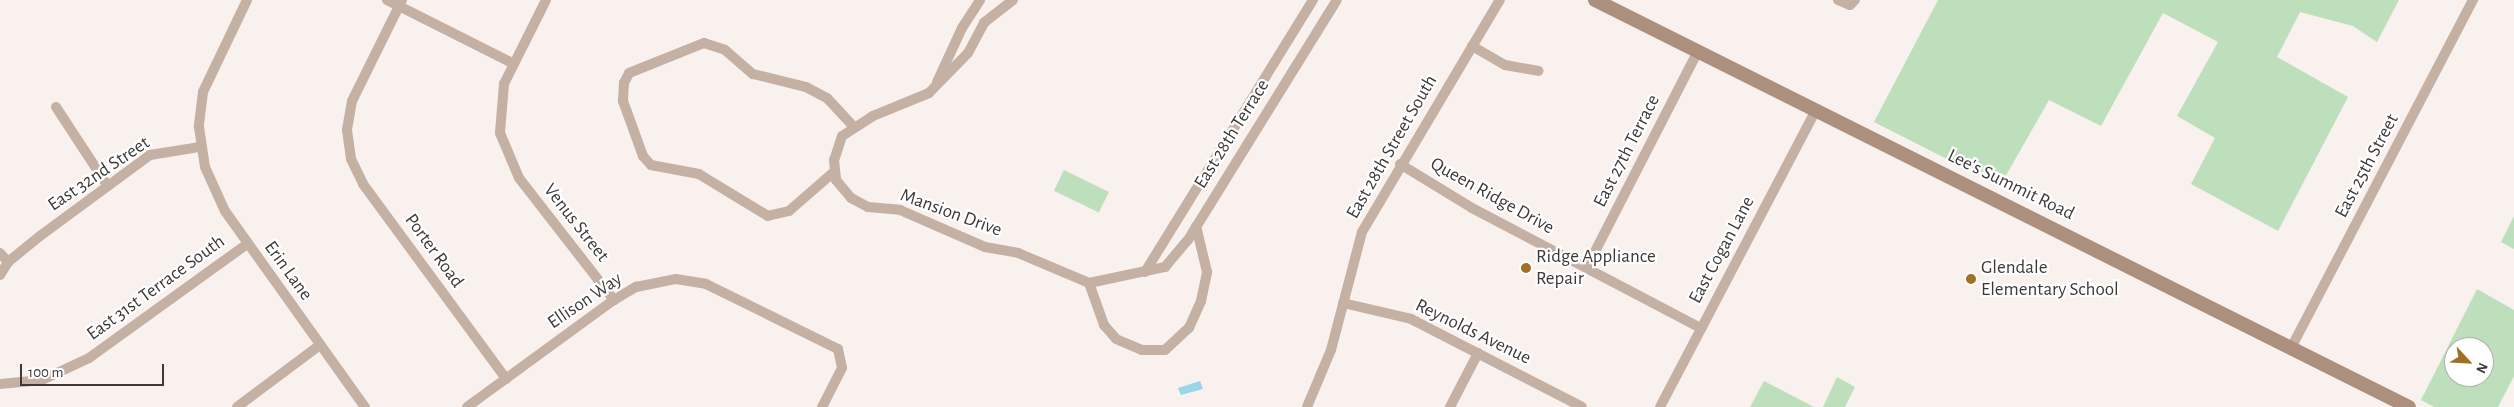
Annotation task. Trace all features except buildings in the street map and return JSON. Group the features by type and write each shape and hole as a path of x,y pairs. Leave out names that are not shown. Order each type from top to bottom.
{"main road":[{"name":"Lee's Summit Road","path":"1595,0 2409,407"}],"street":[{"path":"200,147 200,109 206,81 247,0"},
{"path":"387,0 400,3 514,64"},
{"name":"Venus Street","path":"546,0 514,64 499,111 500,133 512,167 614,300"},
{"path":"929,93 980,0"},
{"path":"853,126 827,98 806,87 753,74 725,50 704,43 629,73 624,83 623,101 643,156 651,165 699,174 768,216 789,211 835,171 842,136 853,126 929,93 968,53 984,23 1013,0"},
{"name":"East 28th Terrace","path":"1145,272 1312,0"},
{"name":"East 28th Terrace","path":"1088,283 1166,268 1196,226 1337,0"},
{"name":"East 28th Street South","path":"1307,407 1331,350 1362,232 1400,164 1500,0"},
{"path":"1838,0 1850,5 1856,0"},
{"name":"East 25th Street","path":"2291,348 2474,0"},
{"name":"Porter Road","path":"400,3 352,101 348,137 351,158 364,184 506,379"},
{"path":"1472,46 1505,64 1538,71"},
{"name":"East 27th Terrace","path":"1587,268 1698,51"},
{"path":"56,107 107,185"},
{"name":"East Cogan Lane","path":"1660,407 1816,110"},
{"name":"East 32nd Street","path":"0,274 8,262 107,185 160,151 200,147"},
{"name":"Erin Lane","path":"200,147 214,193 247,244 365,407"},
{"name":"Queen Ridge Drive","path":"1400,164 1587,268 1702,328"},
{"name":"Mansion Drive","path":"835,171 836,180 850,198 868,207 900,210 985,247 1018,253 1088,283"},
{"path":"1088,283 1104,325 1116,339 1142,350 1165,350 1189,328 1201,301 1208,272 1196,226"},
{"name":"East 31st Terrace South","path":"0,384 42,380 89,358 247,244"},
{"path":"0,253 8,262"},
{"name":"Ellison Way","path":"467,407 614,300 656,281 696,281 838,349 842,357 842,368 822,407"},
{"name":"Reynolds Avenue","path":"1343,302 1411,319 1582,407"},
{"path":"237,407 320,345"},
{"path":"1450,407 1478,353"}],"green space":[{"path":"1938,0 2399,0 2377,42 2353,26 2300,12 2277,57 2348,97 2278,231 2191,184 2215,138 2177,116 2218,42 2163,13 2101,126 2049,100 2000,186 1874,122"},
{"path":"1064,170 1109,192 1099,213 1054,191"},
{"path":"2514,216 2514,249 2501,242"},
{"path":"2477,289 2514,310 2514,376 2498,407 2434,407 2421,400 2444,354 2444,387 2494,387 2494,337 2453,337"},
{"path":"1837,377 1855,387 1845,407 1823,407"},
{"path":"1764,381 1814,407 1750,407"}],"water":[{"path":"1200,381 1203,389 1181,395 1178,388"}],"place":[{"name":"Ridge Appliance Repair","path":"1526,268"},
{"name":"Glendale Elementary School","path":"1971,279"}]}
